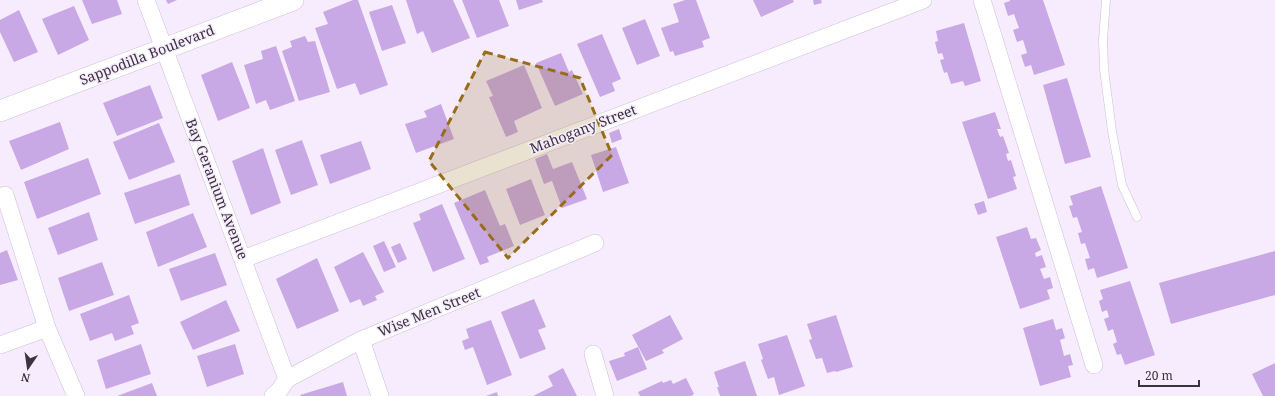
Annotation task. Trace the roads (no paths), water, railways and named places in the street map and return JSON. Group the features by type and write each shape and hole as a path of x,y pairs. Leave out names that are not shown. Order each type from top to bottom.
{"street":[{"name":"Bay Geranium Avenue","path":"146,0 287,379"},
{"name":"Sappodilla Boulevard","path":"0,110 293,0"},
{"name":"Mahogany Street","path":"243,258 923,0"},
{"path":"982,0 1094,365"},
{"path":"5,195 47,328 76,396"},
{"name":"Wise Men Street","path":"273,396 278,392 287,379 362,340 595,244"},
{"path":"0,345 47,328"},
{"path":"362,340 380,396"},
{"path":"593,354 605,396"}],"lane":[{"path":"1106,0 1103,40 1104,69 1112,131 1122,185 1137,216"}]}
